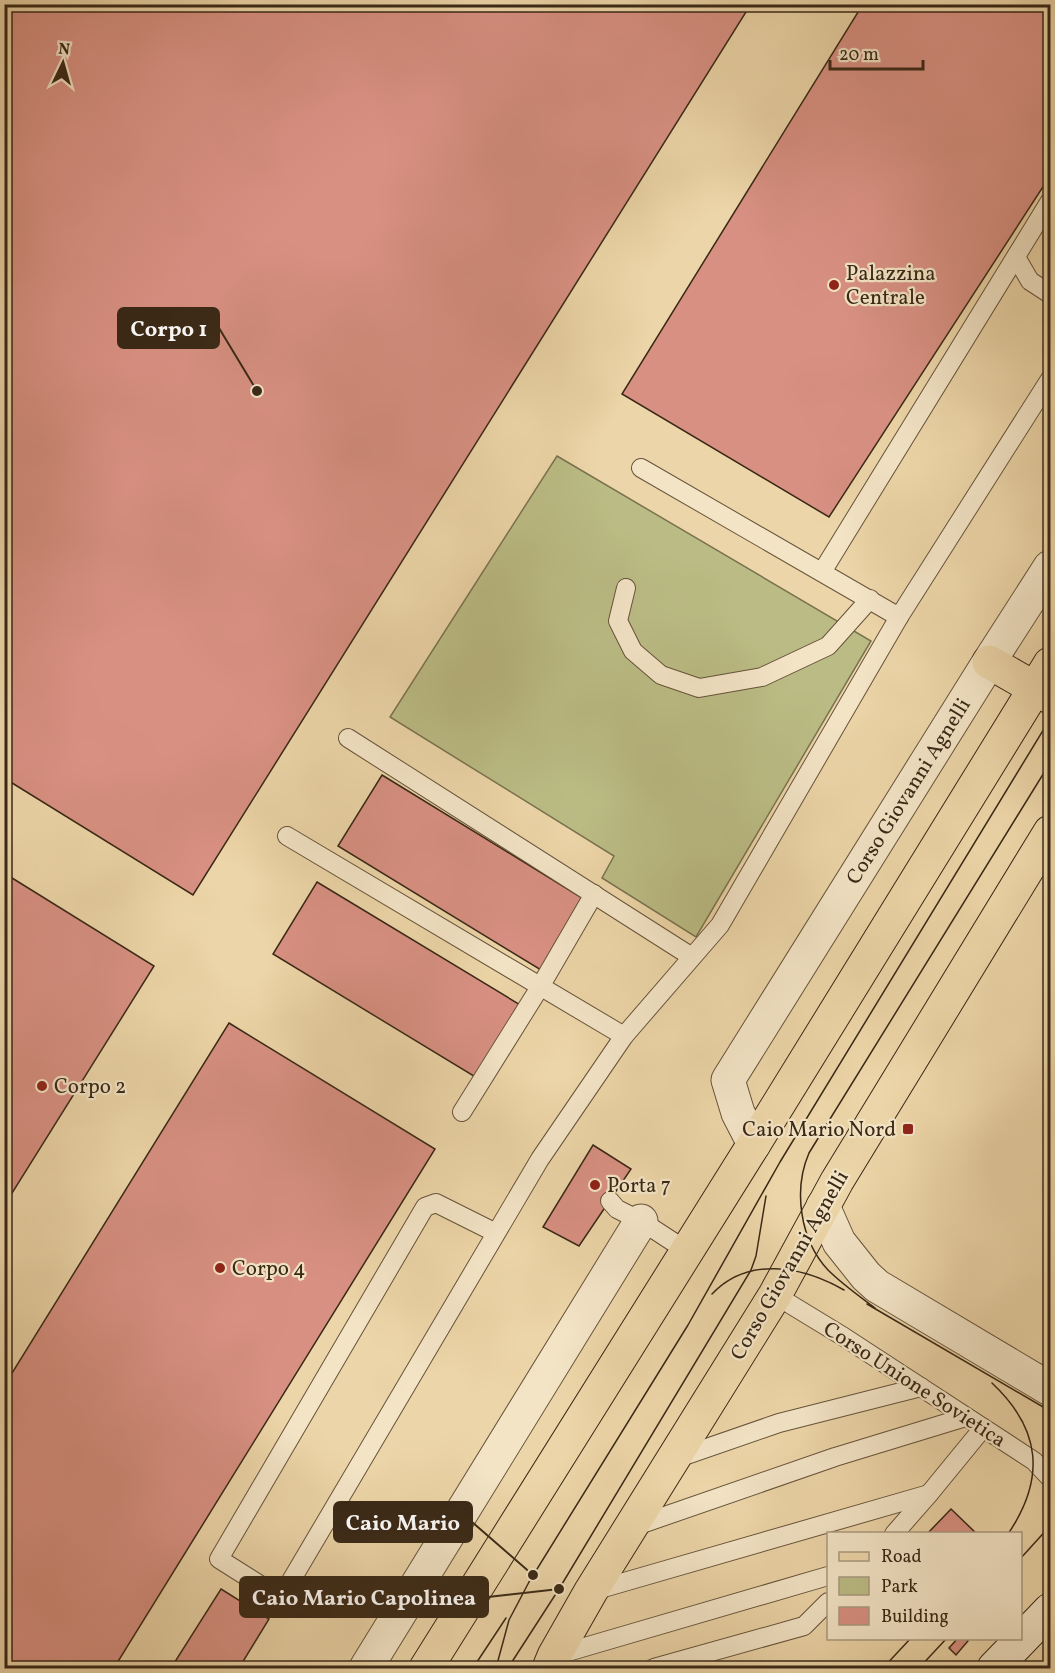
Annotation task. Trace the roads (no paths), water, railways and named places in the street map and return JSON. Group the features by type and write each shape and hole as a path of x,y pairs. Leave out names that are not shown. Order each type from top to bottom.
{"main road":[{"path":"426,1668 1045,683 989,662"},
{"name":"Corso Giovanni Agnelli","path":"552,1662 591,1591 776,1295 822,1206 1050,832"}],"street":[{"name":"Corso Giovanni Agnelli","path":"754,1144 738,1113 728,1080 1050,567"},
{"path":"822,1206 838,1242 877,1286 1050,1389"},
{"path":"366,1668 641,1221"},
{"path":"1022,1639 1050,1610"},
{"path":"994,1668 1021,1640"}],"lane":[{"path":"822,572 1050,201"},
{"path":"1016,257 1030,281 1050,294"},
{"path":"496,1233 436,1203 425,1207 219,1559 276,1595 282,1596 540,1159 624,1036 720,925 899,616 1050,379"},
{"path":"641,468 899,616"},
{"path":"626,588 618,621 633,651 661,675 699,688 762,676 828,646 870,599"},
{"path":"348,738 692,957"},
{"path":"287,836 624,1036"},
{"path":"462,1112 540,987 594,894"},
{"path":"610,1201 617,1209 641,1221 687,1251"},
{"name":"Corso Unione Sovietica","path":"776,1295 1034,1461 1050,1478"},
{"path":"675,1459 779,1423 921,1387"},
{"path":"631,1528 835,1457 966,1416"},
{"path":"895,1532 983,1428"},
{"path":"591,1591 929,1494"},
{"path":"552,1662 827,1576"},
{"path":"654,1668 804,1626 827,1603"}],"tram line":[{"path":"496,1668 509,1620 529,1582 688,1325 780,1162 1050,719"},
{"path":"875,1308 845,1285 818,1258 805,1230 802,1214 801,1183 804,1167 809,1153 1050,763"},
{"path":"508,1668 559,1589 751,1270 756,1256 766,1196"},
{"path":"712,1294 726,1282 742,1274 776,1269 811,1275 844,1290"},
{"path":"867,1304 1050,1411"},
{"path":"992,1383 1021,1418 1029,1436 1033,1455 1033,1474 1028,1493 1009,1532"},
{"path":"1022,1557 1050,1526"},
{"path":"473,1668 506,1618"},
{"path":"883,1668 909,1640"},
{"path":"919,1668 945,1640"}],"place":[{"name":"Palazzina Centrale","path":"834,285"},
{"name":"Corpo 1","path":"257,391"},
{"name":"Corpo 2","path":"42,1086"},
{"name":"Caio Mario Nord","path":"908,1129"},
{"name":"Porta 7","path":"595,1185"},
{"name":"Corpo 4","path":"220,1268"},
{"name":"Caio Mario","path":"533,1575"},
{"name":"Caio Mario Capolinea","path":"559,1589"}]}
